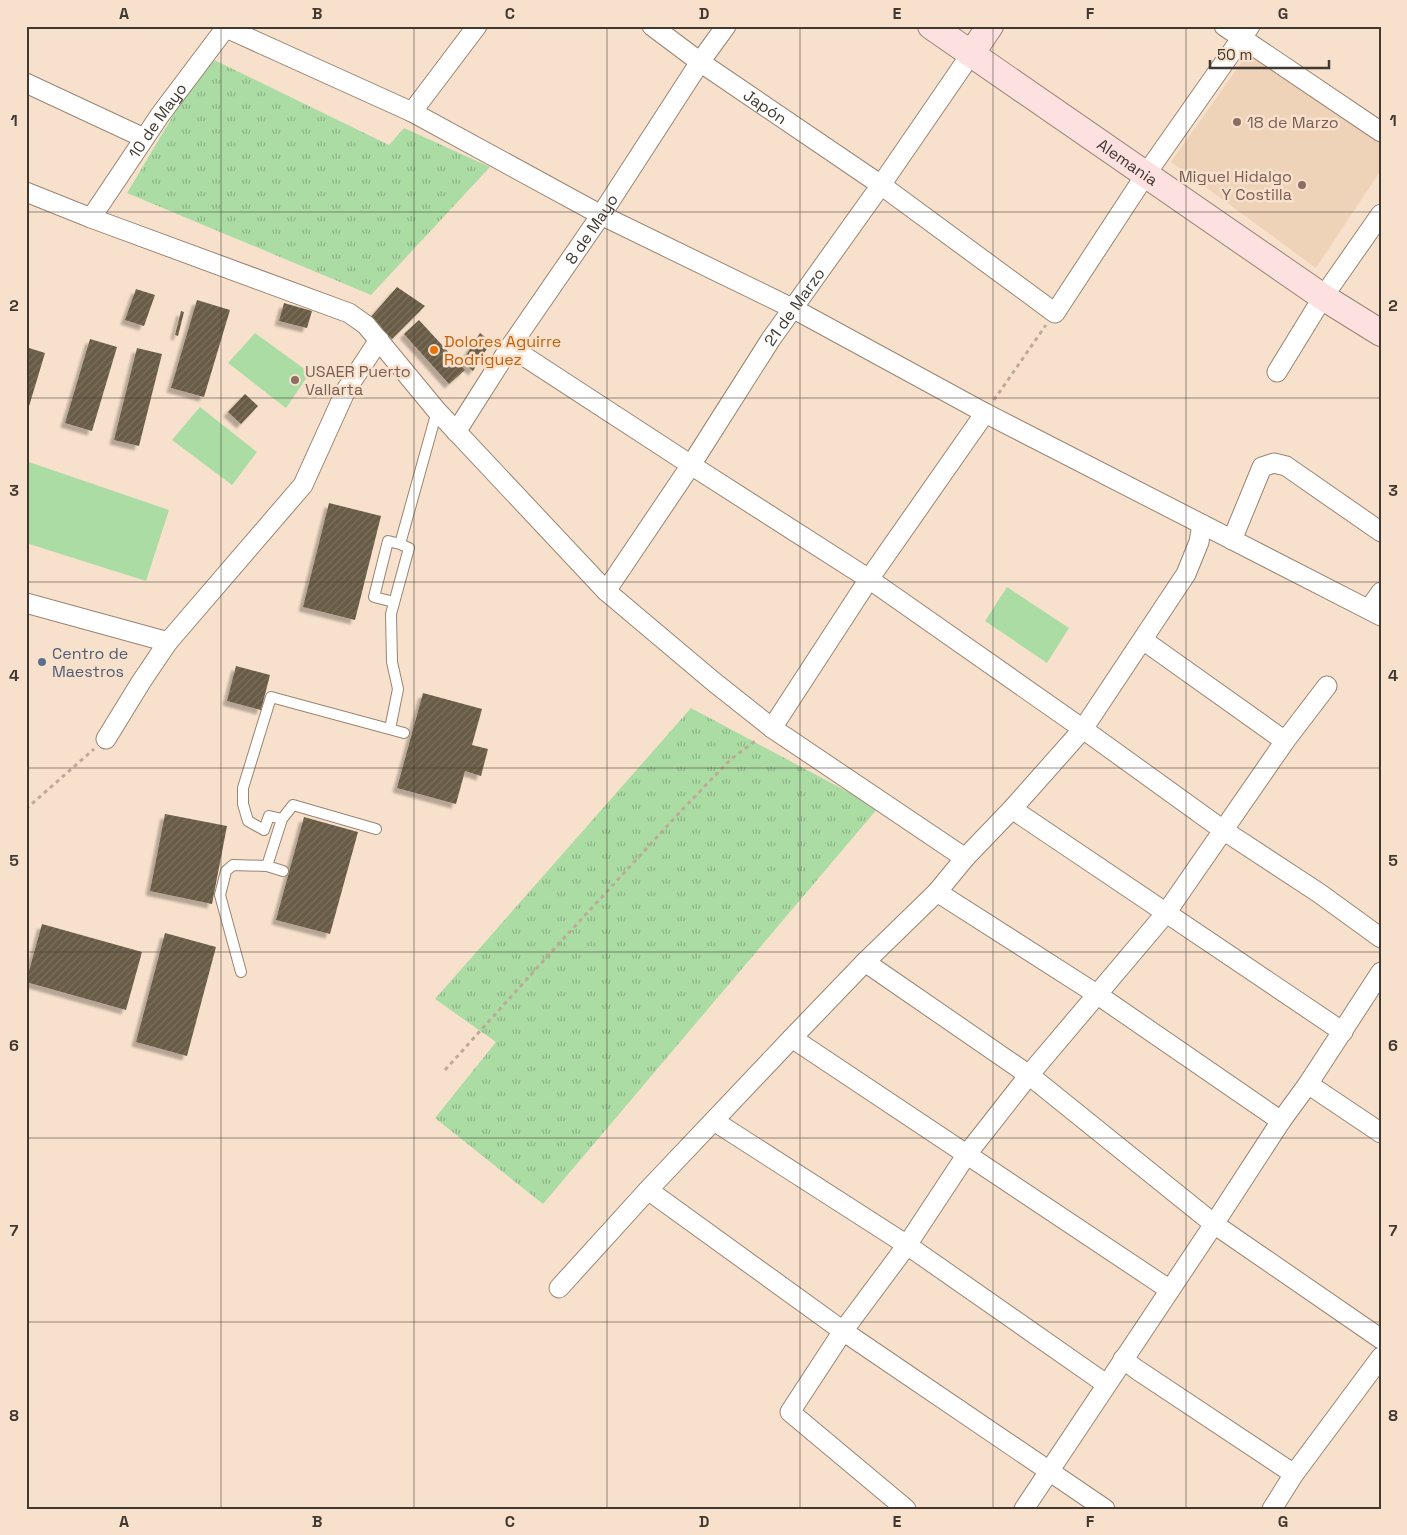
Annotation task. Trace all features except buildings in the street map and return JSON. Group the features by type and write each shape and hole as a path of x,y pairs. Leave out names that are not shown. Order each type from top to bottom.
{"street":[{"path":"412,112 477,26"},
{"name":"Japón","path":"652,26 700,62 880,185 1055,313"},
{"name":"8 de Mayo","path":"456,432 510,347 601,215 700,62 726,26"},
{"name":"Alemania","path":"931,26 1323,297 1381,333"},
{"name":"21 de Marzo","path":"606,592 691,465 771,339 794,309 990,26"},
{"path":"1224,26 1246,32 1381,132"},
{"path":"225,27 412,112 601,215 794,309 985,413 1375,613 1381,592"},
{"name":"10 de Mayo","path":"91,218 160,114 225,27"},
{"path":"1055,313 1146,174 1246,32"},
{"path":"26,83 144,138"},
{"path":"26,192 91,218 349,313 366,325 437,411 606,592 772,728 965,858"},
{"path":"1277,372 1323,297 1381,214"},
{"path":"106,739 168,642 303,485 346,390 378,340"},
{"path":"510,347 869,579 1223,830 1319,893 1381,938"},
{"path":"772,728 869,579 985,413"},
{"path":"1232,540 1262,467 1274,463 1286,466 1381,532"},
{"path":"558,1288 792,1038 865,962 938,892 965,858 1012,809 1083,729 1186,574 1199,542 1202,524"},
{"path":"26,603 168,642"},
{"path":"1143,640 1285,741"},
{"path":"906,1509 790,1412 843,1331 907,1245 967,1154 1029,1075 1166,914 1285,741 1326,686"},
{"path":"1012,809 1343,1032"},
{"path":"938,892 1098,995 1280,1121"},
{"path":"865,962 1029,1075 1214,1224 1381,1339"},
{"path":"1024,1509 1214,1224 1280,1121 1308,1084 1381,972"},
{"path":"792,1038 1170,1290"},
{"path":"1308,1084 1381,1134"},
{"path":"714,1121 907,1245 1106,1384"},
{"path":"648,1190 843,1331 1104,1509"},
{"path":"1272,1509 1294,1474 1381,1357"},
{"path":"1123,1359 1136,1370 1294,1474"}],"lane":[{"path":"400,544 437,411"},
{"path":"390,729 398,689 392,662 390,614 394,602 409,548 388,541 374,597 394,602"},
{"path":"278,834 264,830 248,821 243,804 243,788 271,697 404,733"},
{"path":"267,866 282,820 293,805 376,829"},
{"path":"264,830 269,816 282,820"},
{"path":"241,972 220,895 226,871 233,865 267,866 283,871"}],"path":[{"path":"985,413 1055,313"},
{"path":"446,1070 554,948 681,811 731,759 772,728"},
{"path":"26,809 106,739"}],"shaded area":[{"name":"Miguel Hidalgo Y Costilla","path":"1250,50 1381,137 1381,170 1316,268 1171,162"}],"green space":[{"path":"208,57 389,145 404,128 490,167 371,295 127,193"},
{"path":"255,333 310,373 286,408 228,363"},
{"path":"200,407 257,452 232,485 172,440"},
{"path":"26,461 169,510 146,581 26,543"},
{"path":"1007,587 1069,628 1047,663 985,621"},
{"path":"691,708 878,808 543,1204 435,1118 496,1042 435,999"}],"place":[{"name":"18 de Marzo","path":"1237,122"},
{"name":"Miguel Hidalgo Y Costilla","path":"1302,185"},
{"name":"Dolores Aguirre Rodriguez","path":"434,350"},
{"name":"USAER Puerto Vallarta","path":"295,380"},
{"name":"Centro de Maestros","path":"42,662"}]}
